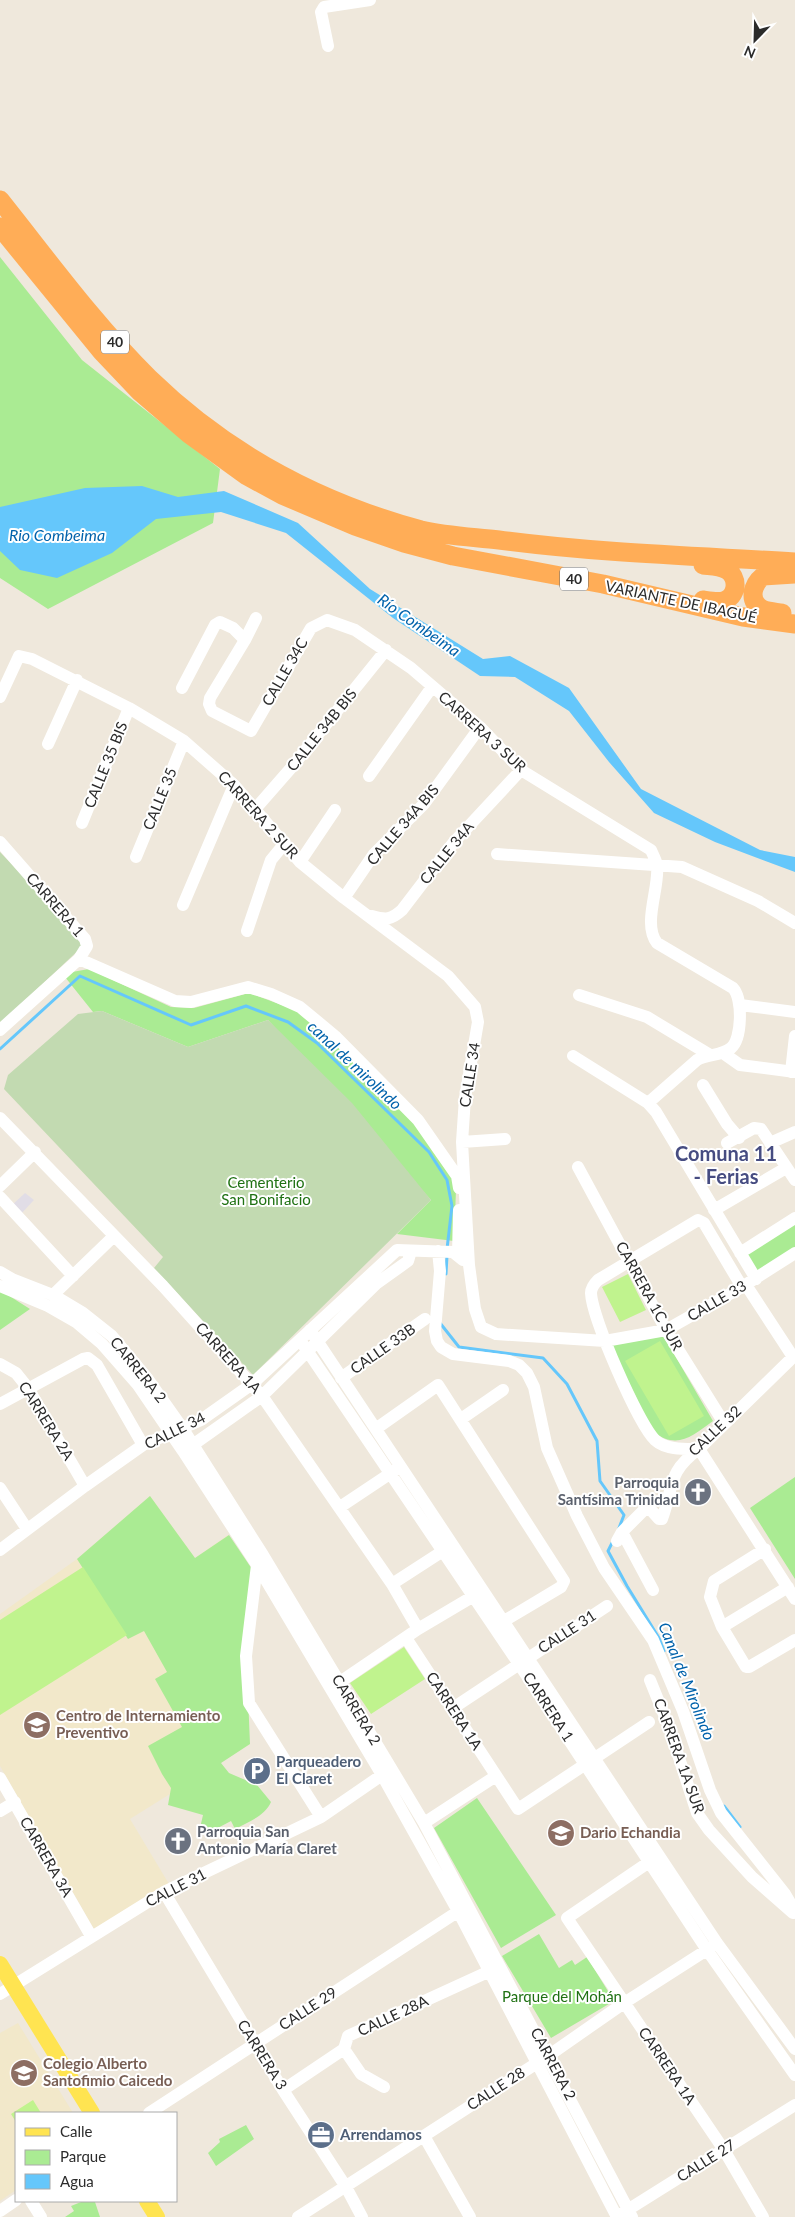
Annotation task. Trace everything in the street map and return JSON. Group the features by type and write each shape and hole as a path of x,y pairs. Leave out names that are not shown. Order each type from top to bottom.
{"highway":[{"name":"VARIANTE DE IBAGUÉ","path":"0,200 114,341 149,378 250,468 291,499 355,526 404,543 453,556 639,593 743,617 795,624"},
{"name":"VARIANTE DE IBAGUÉ","path":"0,227 102,352 138,391 189,434 250,468 290,481 375,515 423,530 528,544 795,562"},
{"path":"636,552 722,568 732,575 736,586 731,596 724,601 639,593"},
{"path":"795,574 763,576 757,581 752,590 756,604 763,610 795,614"}],"main road":[{"path":"0,1964 7,1990 91,2112"},
{"path":"148,2202 157,2217"}],"street":[{"path":"328,46 321,12 324,7 370,0"},
{"path":"182,688 215,625 220,622 233,628 245,640 256,618"},
{"name":"CALLE 34C","path":"245,640 210,698 209,704 212,711 251,731 310,628 327,620"},
{"name":"CARRERA 3 SUR","path":"327,620 355,630 411,668 480,727 521,770 652,850 657,865"},
{"name":"CALLE 34B BIS","path":"256,808 291,768 386,650"},
{"name":"CARRERA 2 SUR","path":"0,697 19,656 32,659 77,680 129,708 184,741 234,785 256,808 300,862 344,898 448,976 475,1007"},
{"path":"48,744 77,680"},
{"path":"369,776 432,687"},
{"name":"CALLE 35 BIS","path":"82,822 129,708"},
{"name":"CALLE 34A BIS","path":"344,898 374,854 424,804 480,727"},
{"name":"CALLE 35","path":"136,857 184,741"},
{"name":"CALLE 34A","path":"368,915 384,920 393,918 402,910 454,842 521,770"},
{"path":"182,905 234,785"},
{"path":"300,862 334,810"},
{"name":"CARRERA 1","path":"0,842 85,939 87,946 79,959 176,1002 190,1002 248,987 271,994 300,1007 335,1036 418,1120 457,1176 460,1190 448,1252"},
{"path":"247,931 270,863 285,843"},
{"path":"497,854 682,867 758,901 795,924"},
{"path":"648,1103 697,1060 723,1053 731,1048 737,1039 740,1002 737,993 727,984 657,943 651,933 657,865"},
{"path":"0,1030 79,959"},
{"path":"579,995 647,1017 710,1055"},
{"path":"740,1002 795,1012"},
{"name":"CALLE 34","path":"469,1265 462,1142 465,1098 478,1022 475,1007"},
{"path":"723,1053 740,1065 793,1072 795,1036"},
{"path":"573,1056 648,1103 656,1112 740,1253 748,1284"},
{"path":"703,1084 727,1124 733,1141 754,1128 763,1131 795,1180"},
{"name":"CARRERA 1A","path":"0,1118 163,1286 262,1396 392,1584 418,1629"},
{"path":"770,1143 795,1132"},
{"path":"462,1142 506,1139"},
{"path":"0,1186 35,1152"},
{"name":"CARRERA 1C SUR","path":"578,1167 666,1330 724,1423"},
{"path":"714,1210 786,1168"},
{"path":"0,1197 73,1276"},
{"path":"740,1253 795,1218"},
{"path":"794,1356 748,1284 704,1223 698,1220 598,1280 591,1292 604,1341 645,1427 654,1439 668,1447 684,1450 699,1449 765,1549 795,1599"},
{"path":"53,1295 114,1236"},
{"name":"CALLE 34","path":"188,1448 262,1396 313,1335 376,1284 408,1261 411,1251 448,1252"},
{"path":"448,1252 469,1265"},
{"name":"CARRERA 1A SUR","path":"448,1252 440,1271 435,1331 437,1341 441,1347 452,1354 509,1361 519,1365 528,1374 534,1386 547,1448 590,1543 604,1568 653,1640 683,1711 710,1790 721,1813 785,1894 795,1911"},
{"name":"CALLE 33","path":"469,1265 475,1309 481,1326 488,1331 496,1334 604,1341 666,1330 748,1284 795,1253"},
{"name":"CARRERA 2","path":"0,1272 12,1279 53,1295 83,1313 112,1336 147,1378 183,1429 188,1448 463,1909 548,2056 630,2213"},
{"name":"CARRERA 2","path":"0,1286 48,1306 76,1322 102,1344 138,1385 170,1434 188,1448 340,1682 424,1823 490,1972 617,2217"},
{"name":"CALLE 33B","path":"341,1378 425,1319"},
{"name":"CARRERA 1","path":"313,1335 376,1428 396,1470 472,1597 524,1661 795,2075"},
{"name":"CARRERA 1","path":"303,1345 396,1470 504,1621 524,1661"},
{"name":"CALLE 34","path":"0,1550 143,1445 200,1420 252,1384 303,1345"},
{"name":"CALLE 32","path":"653,1590 619,1537 644,1510 651,1510 659,1519 662,1519 672,1477 684,1459 699,1449 794,1356"},
{"name":"CARRERA 2","path":"28,1388 83,1358 88,1358 97,1365 143,1445"},
{"name":"CARRERA 2A","path":"0,1364 16,1374 28,1388 85,1486"},
{"path":"376,1428 438,1385 461,1419 564,1581 561,1587 504,1621"},
{"path":"0,1404 28,1388"},
{"path":"461,1419 503,1390"},
{"path":"340,1507 396,1470"},
{"path":"0,1488 27,1529"},
{"path":"765,1549 714,1581 710,1597 722,1627 746,1668 795,1640"},
{"path":"392,1584 443,1551"},
{"path":"257,1565 246,1656 249,1703 320,1817"},
{"path":"722,1627 788,1587"},
{"path":"340,1682 418,1629 472,1597"},
{"name":"CALLE 31","path":"453,1708 607,1606"},
{"name":"CARRERA 1A","path":"406,1638 518,1808 591,1762"},
{"name":"CARRERA 1A SUR","path":"650,1680 669,1727 698,1813 709,1830 752,1877 795,1915"},
{"path":"591,1762 649,1722"},
{"name":"CALLE 31","path":"7,1990 164,1892 320,1817 382,1775"},
{"path":"424,1823 496,1776"},
{"name":"CARRERA 3A","path":"0,1778 91,1936"},
{"path":"0,1812 15,1802"},
{"name":"CARRERA 1A","path":"654,1858 567,1918 724,2150 763,2217"},
{"name":"CARRERA 3","path":"164,1892 283,2090 346,2187 362,2217"},
{"name":"CALLE 29","path":"151,2112 463,1909"},
{"name":"CARRERA 1","path":"712,1946 795,2049"},
{"name":"CALLE 28","path":"298,2217 548,2056 624,2003 712,1946"},
{"name":"CALLE 28A","path":"283,2090 344,2049 348,2036 490,1972"},
{"path":"344,2049 361,2074 384,2087"},
{"name":"CALLE 27","path":"617,2217 630,2213 795,2105"},
{"path":"574,2133 585,2126"},
{"path":"424,2136 470,2217"},
{"path":"0,2211 15,2201"},
{"path":"32,2202 41,2217"}],"shaded area":[{"path":"25,1193 34,1200 20,1215 11,1206"},
{"path":"150,1496 195,1558 228,1535 226,1716 250,1744 130,1819 169,1884 94,1929 0,1766 0,1614 77,1559"},
{"name":"Colegio Alberto Santofimio Caicedo","path":"18,2023 72,2112 15,2112 15,2191 0,2201 0,2033"}],"green space":[{"path":"0,257 82,360 220,469 213,523 48,609 0,578"},
{"path":"0,852 82,938 84,945 0,1024"},
{"path":"89,969 171,1007 194,1008 249,993 298,1011 322,1031 416,1123 446,1163 456,1190 454,1241 397,1234 431,1200 268,1020 188,1047 102,1011 93,1012 65,977 72,972"},
{"name":"Cementerio San Bonifacio","path":"102,1011 188,1047 268,1020 352,1103 431,1200 253,1375 154,1268 163,1257 4,1089 8,1075 78,1014"},
{"path":"795,1218 795,1253 756,1279 740,1253"},
{"path":"628,1274 646,1310 620,1322 602,1287"},
{"path":"0,1290 30,1309 0,1330"},
{"path":"663,1335 713,1421 684,1439 670,1440 653,1432 610,1344"},
{"path":"660,1341 704,1416 669,1436 625,1361"},
{"path":"795,1477 795,1579 750,1508"},
{"path":"150,1496 195,1558 229,1535 252,1569 248,1697 250,1744 221,1763 229,1773 257,1785 271,1802 260,1815 235,1829 231,1821 212,1831 200,1828 203,1815 168,1805 171,1788 148,1746 182,1727 155,1679 167,1672 144,1631 128,1639 77,1559"},
{"path":"83,1567 127,1635 0,1715 0,1620"},
{"path":"404,1647 425,1679 371,1714 350,1683"},
{"path":"477,1798 556,1915 501,1948 434,1828"},
{"name":"Parque del Mohán","path":"539,1934 559,1968 572,1960 575,1965 587,1957 614,2001 551,2038 502,1956"},
{"path":"33,2100 40,2112 15,2112 15,2120 11,2114"},
{"path":"246,2125 254,2139 216,2166 208,2153 220,2142 219,2139"},
{"path":"81,2202 95,2202 100,2217 65,2217 74,2211 71,2206"}],"water":[{"name":"Rio Combeima","path":"142,486 178,497 224,491 298,523 370,589 483,659 510,656 569,688 641,789 760,850 795,857 795,872 715,842 654,813 609,762 569,711 515,677 480,676 393,618 286,533 221,512 156,519 112,553 57,578 20,570 0,551 0,507 85,488"}],"waterway":[{"name":"canal de mirolindo","path":"0,1049 80,976 191,1025 246,1006 288,1022 317,1043 429,1152 447,1180 452,1206 447,1249"},
{"name":"canal de mirolindo","path":"446,1274 447,1256"},
{"name":"Canal de Mirolindo","path":"440,1323 459,1347 543,1358 567,1384 597,1441 600,1481 624,1515 619,1528"},
{"name":"Canal de Mirolindo","path":"613,1541 608,1551 659,1638 664,1651"},
{"name":"Canal de Mirolindo","path":"724,1806 740,1827"}],"place":[{"name":"Parroquia Santísima Trinidad","path":"698,1492"},
{"name":"Centro de Internamiento Preventivo","path":"37,1725"},
{"name":"Parqueadero El Claret","path":"257,1771"},
{"name":"Dario Echandia","path":"561,1833"},
{"name":"Parroquia San Antonio María Claret","path":"178,1841"},
{"name":"Colegio Alberto Santofimio Caicedo","path":"24,2073"},
{"name":"Arrendamos","path":"321,2135"}],"district":[{"name":"Comuna 11 - Ferias","path":"726,1166"}],"water label":[{"name":"Río Combeima","path":"419,625"}]}
